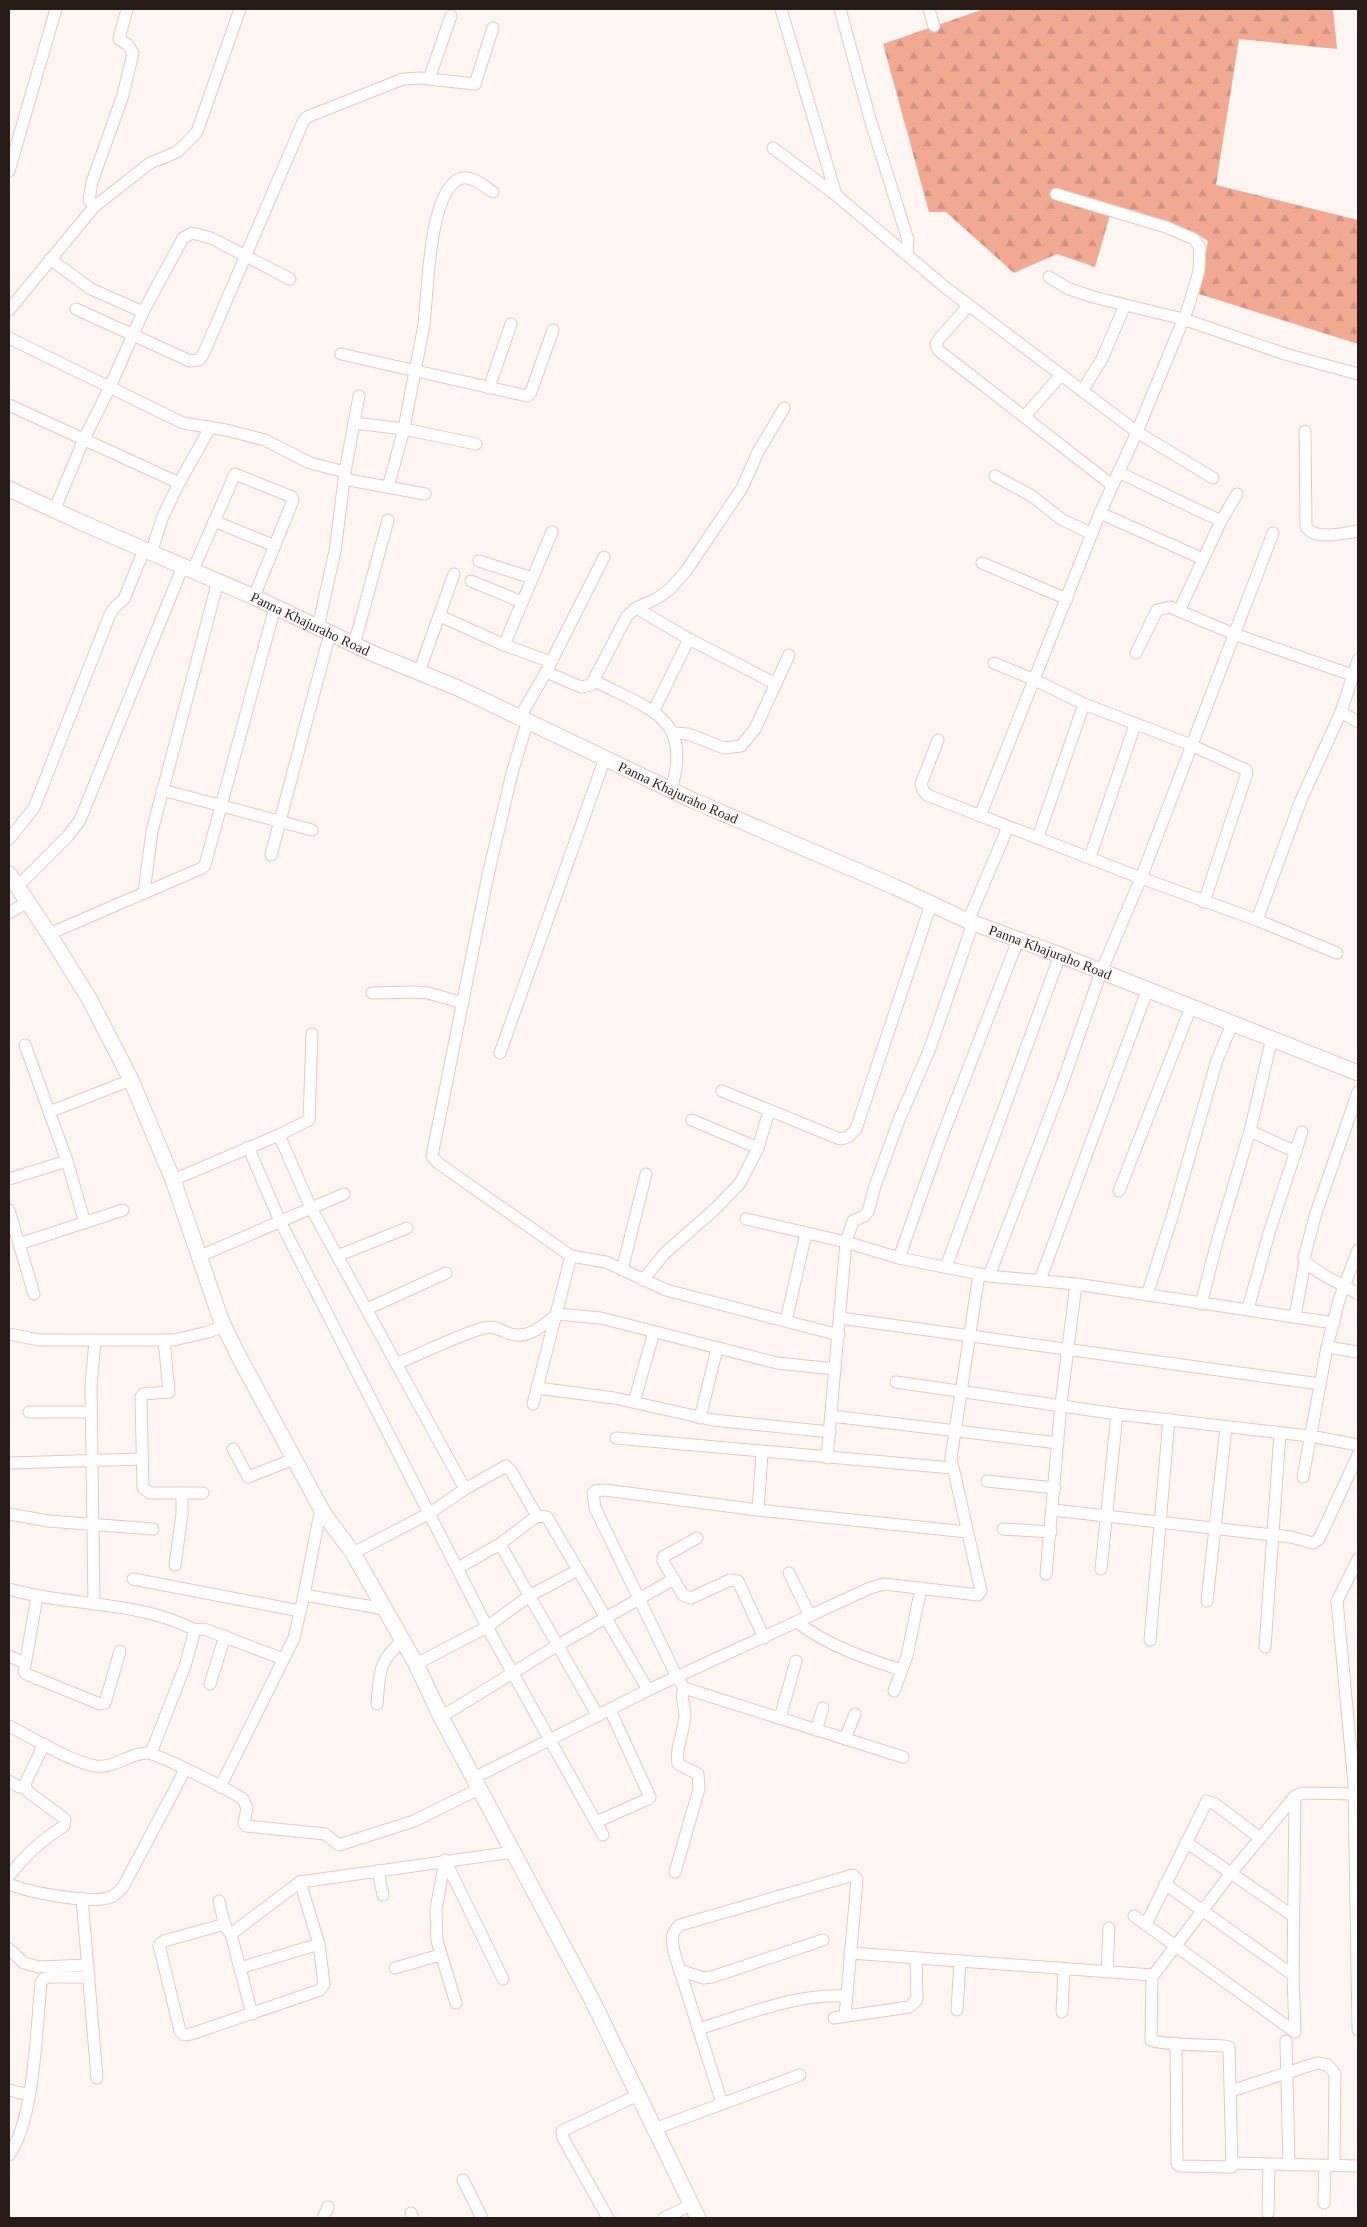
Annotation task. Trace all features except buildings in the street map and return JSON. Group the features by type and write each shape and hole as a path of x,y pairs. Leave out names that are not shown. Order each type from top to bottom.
{"main road":[{"name":"Panna Khajuraho Road","path":"9,489 54,511 254,597 354,644 524,719 692,800 971,922 1233,1022 1358,1073"},
{"path":"13,881 90,1000 131,1080 173,1180 198,1257 224,1326 324,1514 353,1553 416,1664 476,1784 591,1998 694,2211"}],"street":[{"path":"9,171 56,9"},
{"path":"94,207 89,200 92,182 123,96 133,53 128,45 119,39 127,9"},
{"path":"9,310 94,207 150,164 177,152 197,132 240,9"},
{"path":"781,9 836,195"},
{"path":"840,9 870,119 908,240 907,253"},
{"path":"929,9 934,26"},
{"path":"429,79 451,16"},
{"path":"76,309 190,361 199,360 203,355 247,255 303,122 307,118 395,81 429,79 474,84 493,28"},
{"path":"773,148 836,195 969,305 1082,391 1137,432 1213,478"},
{"path":"388,487 404,429 424,323 429,255 440,209 457,180 464,178 472,179 493,192"},
{"path":"980,816 1036,680 1100,514 1137,432 1183,320 1199,271 1200,248 1194,239 1166,227 1056,194"},
{"path":"54,511 84,439 109,389 143,312 178,246 187,234 192,233 211,238 290,278"},
{"path":"50,259 91,289 143,312"},
{"path":"1049,278 1069,288 1183,320 1285,354 1358,374"},
{"path":"969,305 939,339 936,344 938,350 1112,486"},
{"path":"1082,391 1102,360 1125,305"},
{"path":"489,388 511,324"},
{"path":"341,354 527,396 531,392 553,330"},
{"path":"9,338 109,389 182,423 226,430 265,440 310,463 344,475 388,487 425,494"},
{"path":"1024,417 1061,375"},
{"path":"271,855 324,630 344,475 359,396"},
{"path":"9,405 179,483"},
{"path":"440,616 504,644 586,688 594,681 627,616 636,608 656,599 670,589 686,571 742,488 758,452 784,408"},
{"path":"354,423 404,429 476,444"},
{"path":"9,839 34,808 110,614 124,599 148,552 179,483 210,428"},
{"path":"1305,431 1306,528 1309,532 1316,535 1358,531"},
{"path":"1118,472 1221,521"},
{"path":"13,881 68,836 80,820 188,568 214,521 232,476 237,474 293,498 254,597"},
{"path":"995,476 1032,496 1061,519 1092,534"},
{"path":"1179,611 1221,521 1236,494"},
{"path":"1100,514 1203,559"},
{"path":"354,644 388,520"},
{"path":"214,521 275,546"},
{"path":"504,644 552,532"},
{"path":"9,1726 79,1761 97,1766 110,1765 145,1753 151,1753 234,1793 246,1803 244,1823 246,1826 325,1834 339,1845 414,1821 550,1739 648,1690 870,1588 884,1584 978,1595 981,1591 951,1458 970,1336 984,1275 1062,1084 1101,972 1140,878 1273,533"},
{"path":"604,556 524,719 463,1003 433,1150 433,1159 571,1256 606,1262 666,1290 838,1334"},
{"path":"479,561 532,578"},
{"path":"982,563 1067,600"},
{"path":"419,672 454,574"},
{"path":"470,581 522,602"},
{"path":"144,893 152,831 218,582"},
{"path":"49,934 202,868 205,864 275,607"},
{"path":"1136,653 1157,610 1170,607 1234,634 1352,675"},
{"path":"636,608 689,639 776,684"},
{"path":"653,712 689,639"},
{"path":"674,733 688,734 724,748 741,746 756,729 789,655"},
{"path":"1257,920 1301,800 1341,712 1358,660"},
{"path":"994,663 1036,680 1084,704 1191,745 1246,770 1247,773 1204,902"},
{"path":"594,681 653,712 674,733 679,750 678,769 671,789"},
{"path":"1038,837 1084,704"},
{"path":"1341,712 1358,722"},
{"path":"1090,857 1135,725"},
{"path":"938,740 921,784 927,795 1337,952"},
{"path":"500,1054 604,758"},
{"path":"162,790 312,830"},
{"path":"828,1458 846,1242 853,1221 868,1212 899,1120 929,1051 971,922 1008,827"},
{"path":"9,913 27,902"},
{"path":"722,1090 840,1139 852,1134 856,1129 931,904"},
{"path":"899,1258 940,1142 1018,940"},
{"path":"946,1267 1060,955"},
{"path":"1040,1280 1147,990"},
{"path":"372,993 414,992 463,1003"},
{"path":"1119,1191 1191,1006"},
{"path":"1147,1294 1172,1217 1217,1060 1233,1022"},
{"path":"173,1180 279,1135 309,1120 312,1034"},
{"path":"1201,1304 1218,1238 1250,1131 1272,1038"},
{"path":"25,1046 66,1161 85,1222"},
{"path":"49,1112 131,1080"},
{"path":"1295,1316 1305,1262 1304,1258 1316,1213 1358,1092"},
{"path":"643,1280 665,1253 715,1209 740,1183 758,1148 769,1110"},
{"path":"692,1120 758,1148"},
{"path":"1250,1131 1296,1152"},
{"path":"1248,1309 1269,1233 1302,1132"},
{"path":"279,1135 311,1208 465,1489"},
{"path":"248,1147 280,1221 487,1627 603,1835"},
{"path":"9,1179 66,1161"},
{"path":"622,1270 646,1174"},
{"path":"198,1257 344,1194"},
{"path":"9,1210 34,1294"},
{"path":"19,1244 123,1210"},
{"path":"746,1219 846,1242 899,1258 984,1275 1076,1284 1334,1323"},
{"path":"338,1256 406,1228"},
{"path":"786,1321 806,1233"},
{"path":"1302,1477 1327,1347 1339,1300 1358,1250"},
{"path":"532,1404 571,1256"},
{"path":"1305,1262 1358,1294"},
{"path":"366,1309 446,1273"},
{"path":"1046,1574 1061,1404 1076,1284"},
{"path":"396,1364 484,1328 500,1329 512,1334 535,1332 543,1328 557,1314 588,1316 777,1363 836,1369"},
{"path":"840,1318 1320,1384"},
{"path":"9,1334 40,1340 174,1340 224,1326"},
{"path":"634,1402 654,1332"},
{"path":"164,1340 169,1392 143,1394 140,1396 144,1488 146,1491 203,1493"},
{"path":"94,1604 91,1412 95,1341"},
{"path":"1327,1347 1358,1352"},
{"path":"700,1418 717,1349"},
{"path":"896,1382 1061,1404 1117,1414 1310,1436 1358,1445"},
{"path":"537,1388 614,1398 700,1418 830,1432"},
{"path":"29,1412 91,1412"},
{"path":"1101,1569 1117,1414"},
{"path":"831,1416 1058,1443"},
{"path":"1150,1640 1169,1419"},
{"path":"1207,1600 1226,1427"},
{"path":"1265,1648 1280,1433"},
{"path":"616,1438 952,1468"},
{"path":"234,1449 248,1477 294,1459"},
{"path":"758,1510 762,1452"},
{"path":"1053,1510 1272,1534 1312,1543 1320,1539 1358,1455"},
{"path":"9,1463 142,1459"},
{"path":"353,1553 430,1513 465,1489 506,1466 511,1471 538,1516"},
{"path":"987,1481 1055,1488"},
{"path":"903,1757 684,1688 595,1508 593,1499 595,1491 605,1490 758,1510 967,1532"},
{"path":"175,1565 179,1547 182,1493"},
{"path":"9,1514 48,1522 153,1529"},
{"path":"220,1786 294,1638 319,1517 324,1514"},
{"path":"458,1568 500,1544 538,1516 547,1517 648,1690"},
{"path":"1003,1529 1051,1532"},
{"path":"697,1538 663,1557 662,1561 683,1595 691,1598 730,1580 738,1581 764,1638"},
{"path":"500,1544 598,1716"},
{"path":"1358,1559 1337,1601 1354,1794 1358,2030"},
{"path":"416,1664 487,1627 530,1596 578,1570"},
{"path":"789,1573 810,1616"},
{"path":"133,1579 300,1611"},
{"path":"441,1717 639,1597 674,1579"},
{"path":"894,1691 906,1656 921,1588"},
{"path":"9,1589 37,1597 134,1609 195,1630 204,1629 225,1636 284,1659"},
{"path":"304,1595 384,1609"},
{"path":"37,1597 25,1664 24,1671 26,1674 100,1704 106,1703 120,1651"},
{"path":"798,1622 810,1632 858,1656 901,1670"},
{"path":"151,1753 185,1666 195,1630"},
{"path":"210,1684 225,1636"},
{"path":"377,1704 382,1664 389,1653 402,1641"},
{"path":"9,1656 25,1664"},
{"path":"780,1718 796,1661"},
{"path":"675,1872 699,1789 698,1774 678,1764 677,1757 685,1717 682,1692 684,1688"},
{"path":"816,1730 823,1708"},
{"path":"596,1822 650,1797 610,1710"},
{"path":"845,1738 855,1714"},
{"path":"9,1876 25,1855 64,1826 65,1819 31,1794 25,1784 44,1744"},
{"path":"9,1884 44,1894 101,1899 112,1897 123,1887 185,1770"},
{"path":"9,1781 19,1787 26,1787"},
{"path":"850,1953 1152,1975 1231,1873 1295,1796 1303,1793 1354,1794"},
{"path":"1134,1916 1296,2032 1293,1975 1295,1796"},
{"path":"1146,1924 1207,1801 1215,1804 1260,1838"},
{"path":"1186,1842 1293,1916"},
{"path":"300,1882 319,1944 325,1976 324,1984 320,1990 184,2035 180,2030 159,1945 164,1941 228,1929 300,1882 445,1860 514,1852"},
{"path":"445,1860 436,1909 436,1941 456,2003"},
{"path":"445,1860 503,1979"},
{"path":"378,1871 383,1895"},
{"path":"722,2103 679,1970 672,1939 673,1931 680,1925 850,1875 855,1876 857,1880 846,1996 839,2017 908,2007 915,2004 917,2000 916,1958"},
{"path":"1165,1884 1293,1975"},
{"path":"82,1898 97,2078"},
{"path":"219,1901 252,2014"},
{"path":"1107,1972 1109,1928"},
{"path":"679,1970 703,1978 712,1977 824,1940"},
{"path":"240,1968 319,1944"},
{"path":"9,1948 24,1964 39,1967 88,1966"},
{"path":"395,1968 440,1955"},
{"path":"957,2010 960,1961"},
{"path":"1062,2012 1064,1969"},
{"path":"1152,1975 1152,2040 1155,2042 1230,2047 1232,2164"},
{"path":"9,2155 24,2125 29,2095 40,1983 43,1979 50,1977 89,1978"},
{"path":"698,2029 796,2000 826,1995 846,1996"},
{"path":"1286,2042 1289,2165"},
{"path":"1176,2043 1177,2164 1180,2166 1232,2167 1232,2164 1358,2166"},
{"path":"1231,2091 1316,2063 1328,2065 1332,2068 1335,2074 1329,2165 1324,2204"},
{"path":"654,2129 800,2075"},
{"path":"9,2090 29,2095"},
{"path":"608,2218 563,2138 562,2131 638,2095"},
{"path":"1268,2213 1269,2164"},
{"path":"463,2180 482,2218"},
{"path":"323,2218 328,2207"},
{"path":"664,2218 694,2211"}],"green space":[{"path":"984,9 1333,9 1337,49 1239,39 1216,185 1358,220 1358,344 1199,294 1208,241 1192,231 1053,188 1051,197 1110,215 1095,267 1057,254 1014,273 946,212 929,212 883,44"}]}
